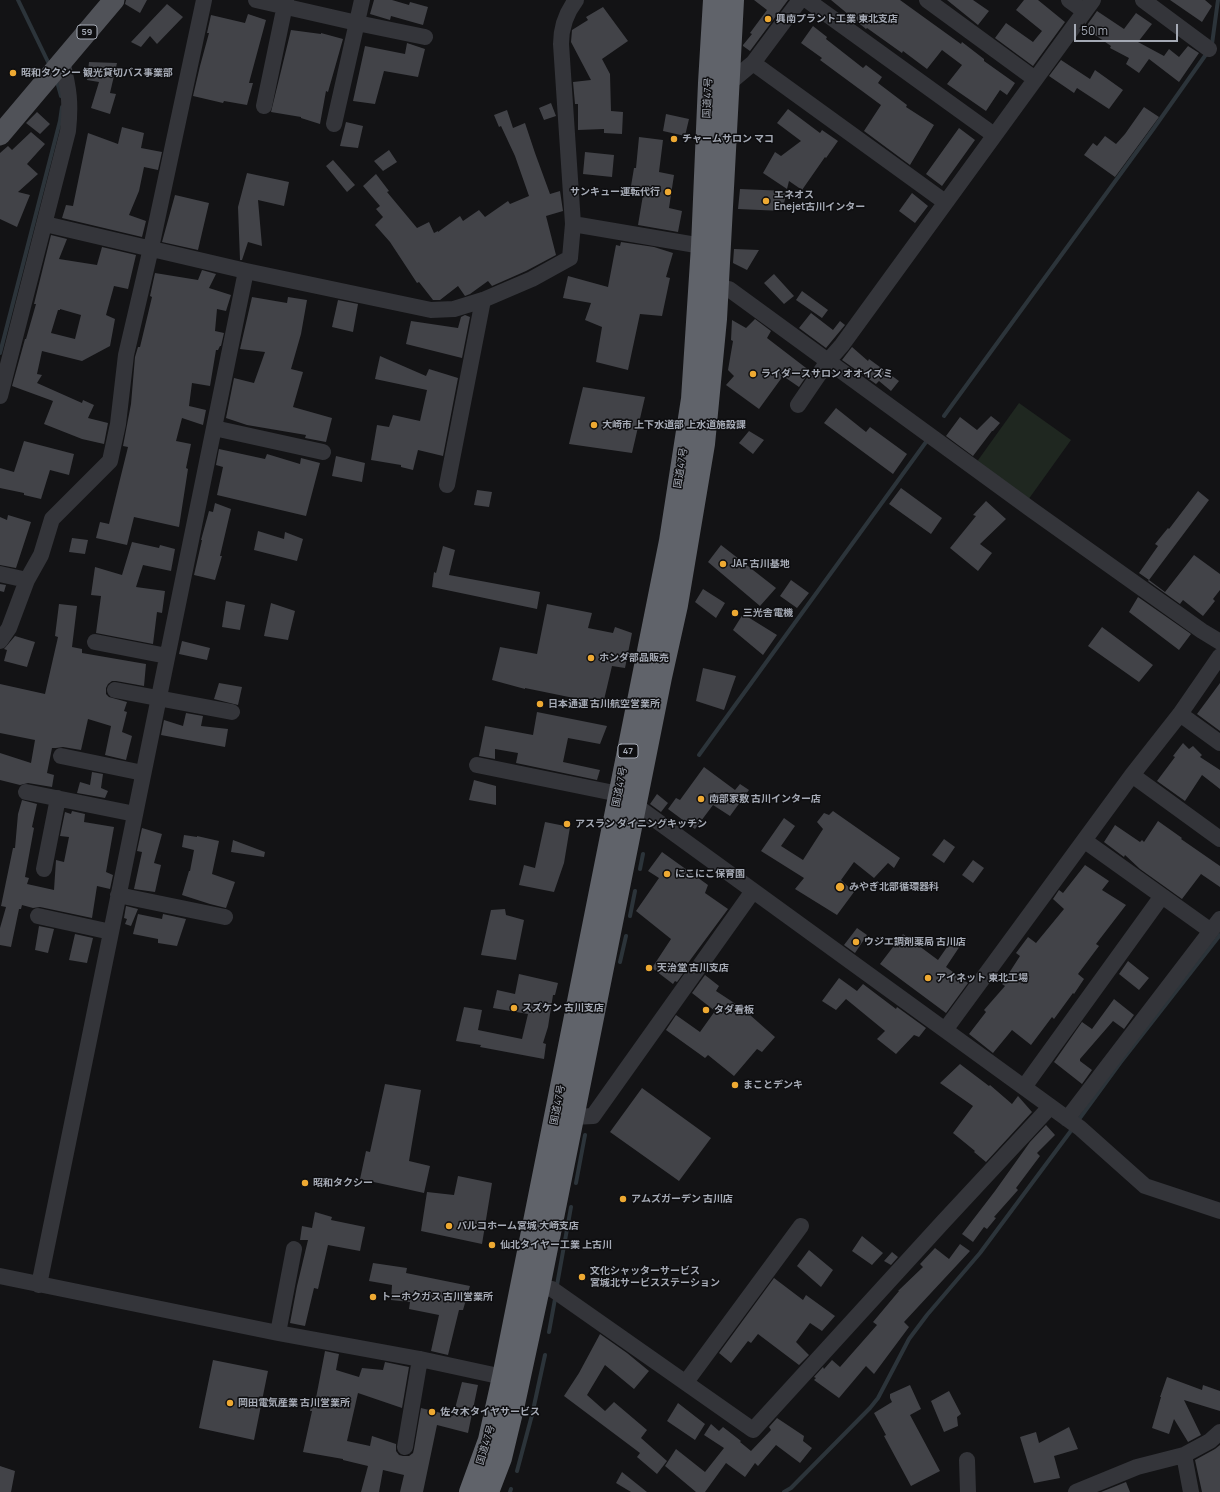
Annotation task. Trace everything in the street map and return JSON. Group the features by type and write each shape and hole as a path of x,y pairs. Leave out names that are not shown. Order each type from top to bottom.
{"highway":[{"name":"国道47号","path":"488,1492 501,1458 514,1404 573,1117 670,541 692,399 702,246 714,0"},
{"name":"国道47号","path":"470,1492 489,1440 627,800 660,677 677,605 704,444 716,319 732,0"}],"main road":[{"name":"59","path":"0,135 114,0"}],"street":[{"path":"0,641 9,628 28,580 41,556 52,519 110,461 118,424 126,355 151,248 204,0"},
{"path":"256,0 285,4 357,23 425,37"},
{"path":"334,124 362,0"},
{"path":"728,84 753,63 800,0"},
{"path":"807,0 994,135"},
{"path":"927,0 1035,78"},
{"path":"798,405 828,361 842,345 1089,5 1069,0"},
{"path":"1143,0 1209,49"},
{"path":"44,224 246,271 431,310 454,309 483,300 532,279 570,258 573,224 561,31 571,1"},
{"path":"264,106 285,4"},
{"path":"753,63 945,202"},
{"path":"0,396 68,131 70,110 69,88 57,68"},
{"path":"573,224 702,246"},
{"path":"39,1285 246,271"},
{"path":"717,292 729,290 1032,510 1202,631 1220,642"},
{"path":"446,485 483,300"},
{"path":"214,428 323,452"},
{"path":"0,574 28,580"},
{"path":"95,642 167,656"},
{"path":"945,1030 1132,775 1180,714 1220,656"},
{"path":"115,690 232,712"},
{"path":"1180,714 1220,743"},
{"path":"62,756 143,773"},
{"path":"477,764 627,800 1072,1122 1145,1186 1220,1211"},
{"path":"1132,775 1220,839"},
{"path":"26,792 135,814"},
{"path":"44,869 58,798"},
{"path":"1072,1122 1215,925 1162,896 1085,841"},
{"path":"573,1117 593,1116 753,891"},
{"path":"118,895 225,917"},
{"path":"1024,1087 1162,896"},
{"path":"38,916 111,932"},
{"path":"539,1288 552,1289 753,1430 1050,1107"},
{"path":"686,1382 801,1226"},
{"path":"278,1332 294,1249"},
{"path":"0,1276 39,1285 420,1359 503,1378"},
{"path":"405,1447 420,1359"},
{"path":"1076,1492 1137,1467 1184,1455 1210,1441 1220,1432"},
{"path":"1184,1455 1191,1492"},
{"path":"967,1460 968,1492"}],"shaded area":[{"path":"1019,403 1071,440 1028,500 976,463"}],"building":[{"path":"126,0 147,0 140,13 125,4"},
{"path":"374,0 392,0 409,5 410,2 428,7 423,25 391,16 390,20 370,14"},
{"path":"754,0 788,0 750,51 743,45 752,34 750,33 767,10"},
{"path":"831,0 900,0 961,44 962,42 984,59 984,61 1015,83 1007,95 1000,90 986,111 947,84 962,65 942,50 927,69 903,51 902,53 867,28 866,29"},
{"path":"947,0 973,0 989,11 978,25"},
{"path":"1024,0 1038,0 1065,22 1033,66 995,38 1006,23 1033,42 1042,31 1016,10"},
{"path":"1170,0 1205,0 1212,6 1202,22"},
{"path":"167,4 183,17 157,44 150,36 141,47 131,42"},
{"path":"603,7 628,41 602,59 610,74 611,111 623,112 622,134 604,133 604,129 578,130 578,104 575,104 573,82 591,80 571,42 572,30 588,20 586,17"},
{"path":"1097,11 1124,29 1136,13 1152,24 1138,42 1164,56 1169,49 1179,57 1188,46 1199,53 1179,82 1149,59 1139,73 1126,64 1129,58 1110,48 1111,46 1085,28"},
{"path":"248,14 266,20 249,83 253,83 247,105 224,101 223,103 193,96 209,33 207,33 211,15 245,23"},
{"path":"813,26 827,37 826,39 863,68 866,65 882,77 878,83 907,105 906,107 934,125 910,165 864,131 881,105 820,60 822,58 801,43"},
{"path":"291,30 321,33 343,39 328,92 326,91 320,124 301,117 271,112"},
{"path":"407,43 425,49 418,77 384,71 375,104 353,101 365,46 405,54"},
{"path":"1061,60 1090,79 1095,70 1123,90 1109,109 1077,88 1074,93 1049,76"},
{"path":"89,62 117,63 110,93 116,94 110,114 91,108 99,82 87,80"},
{"path":"551,103 556,116 544,120 539,108"},
{"path":"1144,107 1159,117 1115,177 1084,155 1093,143 1097,146 1105,136 1116,144"},
{"path":"788,109 820,133 822,130 838,141 802,190 789,181 787,189 763,173 775,152 781,156 801,141 777,123"},
{"path":"507,110 513,128 525,123 550,194 560,191 563,211 546,216 556,255 526,271 492,286 488,281 465,296 458,286 440,300 433,300 419,282 417,283 390,242 375,225 383,217 376,209 380,206 363,186 376,174 389,191 387,192 417,228 429,222 434,233 438,232 460,216 463,221 479,210 485,217 508,201 510,204 529,196 515,156 501,126 499,127 494,115"},
{"path":"37,112 50,124 40,134 26,123"},
{"path":"666,114 689,119 685,136 663,131"},
{"path":"346,122 363,126 358,148 340,146"},
{"path":"122,127 144,133 141,148 162,152 158,170 144,167 139,191 129,215 146,221 142,237 62,218 66,205 73,206 88,133 118,144"},
{"path":"959,128 975,140 942,186 926,174"},
{"path":"31,132 45,144 27,164 38,174 18,192 30,195 17,227 0,219 0,153 8,146 12,150"},
{"path":"639,137 663,140 659,172 674,175 669,208 682,211 678,232 638,225 644,189 631,186 634,168 636,168"},
{"path":"389,150 397,162 383,171 374,161"},
{"path":"585,152 614,155 612,177 583,174"},
{"path":"333,160 355,185 347,192 326,166"},
{"path":"247,173 289,182 284,206 258,200 262,246 248,242 242,260 240,260 238,207"},
{"path":"740,189 787,191 782,211 738,209"},
{"path":"912,193 928,206 915,223 899,211"},
{"path":"175,195 209,203 198,250 162,242"},
{"path":"51,235 67,239 59,259 97,265 102,247 136,255 128,289 114,286 106,315 115,319 110,346 82,361 42,351 37,374 42,375 37,383 82,403 83,400 94,405 88,418 108,423 104,444 82,439 44,424 53,401 12,386 36,304 34,304","holes":["60,309 81,315 75,339 51,333 58,310"]},
{"path":"621,242 654,247 673,253 666,277 670,278 662,316 640,314 628,370 596,362 602,327 585,320 591,303 563,298 568,276 608,287 616,245 620,246"},
{"path":"734,249 759,250 747,270 733,263"},
{"path":"202,270 216,274 209,288 231,295 226,311 217,309 215,331 224,333 221,346 218,350 216,350 210,386 192,383 189,406 206,410 203,425 182,418 176,441 191,444 186,468 188,469 179,527 134,517 127,545 96,538 100,522 109,524 128,447 123,446 131,404 135,357 138,347 140,347 152,297 150,296 155,273 198,280"},
{"path":"774,274 794,296 784,304 764,283"},
{"path":"802,291 828,310 822,318 796,300"},
{"path":"252,297 287,303 288,297 307,300 301,334 291,369 303,372 293,407 332,418 326,442 305,438 306,435 247,425 226,418 234,378 254,383 265,352 240,349"},
{"path":"338,300 358,304 353,332 332,327"},
{"path":"811,313 833,330 840,321 845,325 826,348 799,328"},
{"path":"465,315 470,317 462,358 406,344 411,321 458,328 461,317"},
{"path":"755,319 771,331 767,338 810,371 799,387 783,376 759,409 726,385 734,376 728,370 733,341 731,340 732,320 746,328"},
{"path":"852,347 868,361 869,359 899,381 891,391 879,381 876,384 842,360"},
{"path":"380,356 426,376 429,369 458,378 443,456 418,450 413,470 401,467 401,465 371,460 377,425 389,427 393,415 420,421 427,390 375,379"},
{"path":"583,387 645,397 632,453 569,444"},
{"path":"836,408 866,432 870,427 907,454 893,474 824,423"},
{"path":"991,416 1000,423 973,456 946,436 960,417 977,430"},
{"path":"749,431 764,440 753,454 739,443"},
{"path":"24,441 74,454 69,475 50,470 41,499 24,495 24,493 0,488 0,468 14,472"},
{"path":"219,449 265,459 267,454 300,464 301,458 320,463 306,516 217,495 223,467 216,465"},
{"path":"336,456 365,463 362,482 332,476"},
{"path":"901,488 942,518 931,534 889,504"},
{"path":"477,490 492,492 489,507 474,505"},
{"path":"1198,491 1209,500 1149,580 1139,573 1158,546 1155,544 1168,528 1169,529"},
{"path":"986,501 1006,519 980,544 992,553 978,571 950,548 976,516 973,515"},
{"path":"215,503 231,509 220,556 222,556 215,580 194,575 209,511 213,512"},
{"path":"8,515 31,522 16,568 0,565 0,517 7,520"},
{"path":"258,531 284,539 285,532 303,539 297,561 254,550"},
{"path":"72,538 88,540 85,554 69,552"},
{"path":"132,542 159,548 160,545 175,549 171,571 143,565 136,587 165,591 162,613 157,612 153,644 96,633 101,596 91,595 95,567 122,575"},
{"path":"721,545 776,588 760,606 708,562"},
{"path":"443,546 455,550 449,575 540,592 537,609 432,587 434,572 436,573"},
{"path":"1194,555 1220,574 1220,590 1213,599 1215,601 1203,616 1183,600 1180,604 1148,581 1149,580 1165,592"},
{"path":"791,580 809,593 797,608 780,596"},
{"path":"0,584 6,585 4,592 0,591"},
{"path":"703,589 725,603 716,618 695,602"},
{"path":"1138,597 1191,634 1179,650 1129,612"},
{"path":"226,601 245,605 240,630 222,627"},
{"path":"271,603 295,611 288,640 264,636"},
{"path":"59,604 77,606 72,647 82,649 82,653 146,664 144,686 112,681 106,688 106,694 109,697 127,702 124,711 127,712 122,732 132,736 126,760 105,755 111,726 88,719 81,750 63,747 52,748 47,773 54,775 52,787 28,783 20,785 0,780 0,753 31,763 35,740 0,733 0,684 45,694 58,637 55,636"},
{"path":"547,604 592,613 588,628 613,633 615,627 632,633 625,668 612,666 603,704 525,689 492,680 500,647 537,654"},
{"path":"743,614 777,635 763,655 733,630"},
{"path":"1102,627 1153,665 1139,682 1088,646"},
{"path":"15,636 35,642 27,667 4,661 7,650 4,649"},
{"path":"182,641 210,648 207,660 179,654"},
{"path":"703,668 736,676 724,710 696,701"},
{"path":"219,683 242,687 238,705 214,699"},
{"path":"1220,683 1220,731 1197,714"},
{"path":"537,712 607,726 600,744 568,738 563,762 600,770 597,780 516,763 518,753 495,749 495,759 479,756 485,726 533,735"},
{"path":"186,713 203,716 201,726 228,729 225,747 161,735 164,720 183,726"},
{"path":"1183,743 1189,749 1193,746 1202,755 1200,757 1220,770 1220,789 1202,775 1185,801 1157,781 1175,757 1173,756"},
{"path":"704,767 735,790 740,784 749,790 730,816 713,805 695,829 668,809 676,798 680,800"},
{"path":"92,772 103,774 101,788 108,791 105,798 77,793 80,782 90,785"},
{"path":"474,780 496,786 496,805 469,800"},
{"path":"657,794 668,803 661,812 650,804"},
{"path":"22,800 37,804 32,827 34,828 25,877 29,878 27,884 54,890 56,860 64,862 69,837 60,836 65,812 71,814 72,811 85,814 84,822 114,827 106,872 113,875 110,889 97,886 92,918 40,907 33,908 22,905 21,909 19,909 11,947 0,945 0,928 6,907 1,906 13,848 15,848 18,814"},
{"path":"833,811 900,858 894,868 888,863 874,878 854,862 841,880 854,892 837,915 795,889 804,878 761,851 784,818 795,826 781,846 803,860 823,829 817,822 824,813 829,815"},
{"path":"1158,821 1220,866 1220,887 1201,874 1182,899 1140,869 1125,855 1124,857 1104,842 1115,825 1140,842 1142,840 1144,842"},
{"path":"545,822 570,827 564,863 554,892 519,885 524,865 535,868"},
{"path":"142,828 162,834 154,863 161,865 155,892 134,889 142,852 137,851"},
{"path":"184,835 197,836 219,841 212,874 235,882 226,908 182,895 190,871 194,850 182,847"},
{"path":"944,839 955,847 944,863 932,855"},
{"path":"233,840 265,852 264,857 231,852"},
{"path":"662,852 708,885 705,893 728,909 688,963 690,964 677,982 675,981 673,984 652,968 671,939 636,911 659,878 648,871"},
{"path":"973,860 984,868 973,883 962,875"},
{"path":"1085,865 1109,881 1102,890 1126,905 1096,944 1099,946 1078,974 1084,979 1074,994 1073,993 1054,1019 1052,1017 1031,1045 1012,1030 993,1053 969,1034 986,1012 984,1010 1005,986 1002,984 1020,956 1016,953 1028,937 1036,943 1064,909 1053,899 1059,890 1063,893"},
{"path":"126,906 138,909 131,926 125,924 127,919 124,918"},
{"path":"505,909 506,915 524,920 516,960 481,955 491,910"},
{"path":"138,914 162,919 163,914 186,919 177,946 158,943 158,939 133,934"},
{"path":"39,926 54,929 48,953 35,950"},
{"path":"857,928 867,935 855,953 844,945"},
{"path":"75,934 93,938 87,963 69,960"},
{"path":"903,934 938,960 952,940 960,946 946,967 968,983 946,1013 880,964"},
{"path":"1128,961 1149,978 1139,990 1119,974"},
{"path":"519,974 558,983 555,995 553,995 548,1027 543,1043 546,1044 544,1059 456,1041 464,1007 482,1010 478,1030 522,1039 528,1014 493,1008 497,990 515,994"},
{"path":"705,975 719,986 716,991 751,1014 750,1015 775,1037 762,1052 757,1049 734,1076 708,1055 705,1058 666,1030 676,1015 700,1032 715,1011 692,993"},
{"path":"839,978 857,991 863,984 896,1009 897,1007 926,1028 919,1037 914,1035 896,1054 877,1039 885,1031 846,999 836,1010 822,1001"},
{"path":"1114,999 1134,1015 1124,1029 1113,1021 1080,1059 1080,1061 1092,1070 1082,1084 1054,1062 1082,1022 1092,1029"},
{"path":"960,1064 989,1086 990,1085 1012,1104 1018,1096 1032,1112 986,1162 953,1133 973,1106 940,1083"},
{"path":"385,1084 421,1090 409,1161 430,1166 424,1193 360,1179 366,1151 370,1152"},
{"path":"642,1088 711,1138 679,1181 610,1132"},
{"path":"1046,1125 1055,1135 1037,1153 1040,1156 1016,1188 1018,1190 994,1217 996,1218 987,1229 984,1227 973,1242 962,1234 1030,1142"},
{"path":"458,1176 492,1183 482,1244 421,1231 427,1192 454,1195"},
{"path":"315,1212 332,1217 331,1220 365,1227 360,1251 328,1245 318,1289 314,1288 305,1326 290,1323 308,1240 300,1240 302,1226 312,1228"},
{"path":"862,1236 883,1253 872,1265 852,1251"},
{"path":"960,1244 970,1251 904,1322 909,1327 874,1374 866,1366 839,1398 814,1380 816,1378 814,1377 823,1367 824,1369 832,1360 840,1367 877,1325 873,1322 898,1291 923,1267 920,1264 935,1248 949,1259"},
{"path":"809,1250 833,1270 821,1287 797,1266"},
{"path":"892,1252 898,1257 891,1265 884,1261"},
{"path":"373,1263 407,1268 406,1273 470,1286 463,1310 459,1310 448,1355 431,1351 439,1315 409,1309 410,1302 391,1300 392,1285 369,1281"},
{"path":"774,1278 803,1300 806,1295 835,1316 822,1331 810,1323 796,1342 809,1355 799,1365 758,1334 751,1343 748,1341 731,1363 719,1353"},
{"path":"600,1334 649,1371 634,1389 605,1365 587,1395 605,1411 614,1402 647,1430 641,1438 667,1461 657,1474 637,1457 640,1453 564,1396 579,1373"},
{"path":"325,1351 339,1354 336,1370 359,1377 362,1368 383,1370 385,1362 409,1367 402,1408 358,1393 347,1441 370,1446 372,1436 396,1444 396,1451 399,1455 403,1456 409,1456 413,1453 421,1408 453,1416 462,1382 478,1385 468,1433 437,1425 423,1492 400,1492 404,1475 383,1470 379,1492 361,1492 368,1466 343,1459 303,1452 312,1411 310,1411 313,1398 316,1398"},
{"path":"213,1360 268,1371 254,1440 199,1428"},
{"path":"1167,1377 1202,1390 1203,1385 1220,1391 1220,1411 1184,1400 1201,1435 1188,1442 1174,1419 1169,1434 1152,1428"},
{"path":"910,1385 921,1409 910,1415 940,1471 911,1486 884,1436 886,1435 874,1413 892,1402 890,1394"},
{"path":"949,1391 961,1414 957,1417 958,1426 944,1432 931,1401"},
{"path":"678,1403 705,1424 695,1440 667,1421"},
{"path":"777,1418 804,1436 803,1441 812,1448 800,1463 776,1445 758,1466 755,1463 745,1477 726,1463 705,1492 696,1492 665,1466 676,1449 705,1472 724,1448 704,1435 711,1424 719,1431 723,1427 751,1451 771,1430 769,1427"},
{"path":"1069,1427 1078,1449 1054,1456 1060,1478 1034,1483 1020,1437 1036,1432 1039,1443"},
{"path":"1220,1445 1220,1492 1202,1492 1195,1460"},
{"path":"0,1466 15,1471 11,1492 0,1492"},
{"path":"622,1472 647,1492 631,1492 616,1483"},
{"path":"1126,1482 1130,1492 1101,1492"}],"waterway":[{"path":"18,0 50,66"},
{"path":"1212,44 1218,0"},
{"path":"944,416 1207,53"},
{"path":"56,78 61,96"},
{"path":"0,353 60,121 62,107"},
{"path":"699,755 926,442"},
{"path":"640,869 643,854"},
{"path":"630,916 635,891"},
{"path":"1077,1122 1120,1063 1220,935"},
{"path":"620,962 626,936"},
{"path":"784,1492 791,1488 878,1398 909,1339 927,1315 980,1253 1073,1128"},
{"path":"576,1183 585,1135"},
{"path":"557,1285 571,1207"},
{"path":"549,1332 555,1299"},
{"path":"517,1471 532,1415 545,1355"}],"place":[{"name":"興南プラント工業 東北支店","path":"768,19"},
{"name":"昭和タクシー 観光貸切バス事業部","path":"13,73"},
{"name":"チャームサロン マコ","path":"674,139"},
{"name":"サンキュー運転代行","path":"668,192"},
{"name":"エネオス Enejet古川インター","path":"766,201"},
{"name":"ライダースサロン オオイズミ","path":"753,374"},
{"name":"大崎市 上下水道部 上水道施設課","path":"594,425"},
{"name":"JAF 古川基地","path":"723,564"},
{"name":"三光舎電機","path":"735,613"},
{"name":"ホンダ部品販売","path":"591,658"},
{"name":"日本通運 古川航空営業所","path":"540,704"},
{"name":"南部家敷 古川インター店","path":"701,799"},
{"name":"アスラン ダイニングキッチン","path":"567,824"},
{"name":"にこにこ保育園","path":"667,874"},
{"name":"みやぎ北部循環器科","path":"840,887"},
{"name":"ウジエ調剤薬局 古川店","path":"856,942"},
{"name":"天治堂 古川支店","path":"649,968"},
{"name":"アイネット 東北工場","path":"928,978"},
{"name":"スズケン 古川支店","path":"514,1008"},
{"name":"タダ看板","path":"706,1010"},
{"name":"まことデンキ","path":"735,1085"},
{"name":"昭和タクシー","path":"305,1183"},
{"name":"アムズガーデン 古川店","path":"623,1199"},
{"name":"パルコホーム宮城 大崎支店","path":"449,1226"},
{"name":"仙北タイヤー工業 上古川","path":"492,1245"},
{"name":"文化シャッターサービス 宮城北サービスステーション","path":"582,1277"},
{"name":"トーホクガス 古川営業所","path":"373,1297"},
{"name":"岡田電気産業 古川営業所","path":"230,1403"},
{"name":"佐々木タイヤサービス","path":"432,1412"}]}
